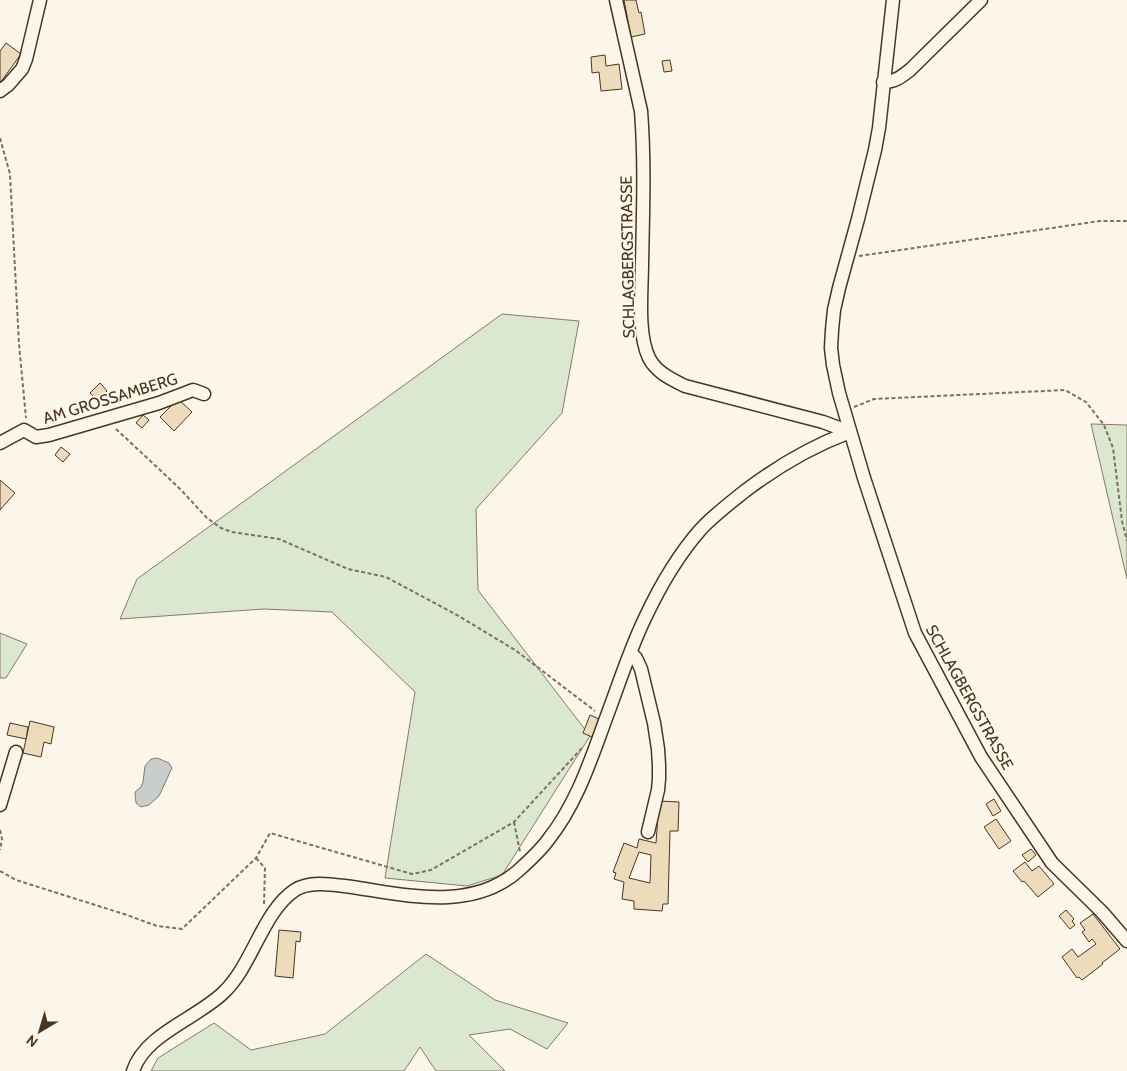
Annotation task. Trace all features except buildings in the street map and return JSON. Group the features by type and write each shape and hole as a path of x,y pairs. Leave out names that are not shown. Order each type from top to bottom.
{"street":[{"path":"0,91 22,69 40,0"},
{"name":"SCHLAGBERGSTRASSE","path":"616,0 641,111 643,197 641,316 644,344 650,360 661,372 685,386 823,422 850,432"},
{"name":"SCHLAGBERGSTRASSE","path":"893,0 875,150 834,310 831,348 836,379 850,432 914,633 981,757 1052,863 1102,912 1127,941"},
{"path":"884,82 897,80 910,70 981,0"},
{"name":"AM GROSSAMBERG","path":"0,443 24,430 36,437 49,435 159,403 193,390 204,394"},
{"path":"133,1071 138,1059 150,1044 215,1000 232,984 250,957 267,923 277,909 289,896 303,886 312,884 338,885 423,897 451,897 480,892 492,887 506,880 523,866 548,841 565,816 584,778 630,653 645,618 665,580 689,544 716,515 777,468 805,451 850,432"},
{"path":"630,653 636,658 641,669 658,749 660,779 648,832"},
{"path":"0,805 16,752"}],"path":[{"path":"0,138 10,174 19,344 27,416 24,430"},
{"path":"846,258 1100,221 1127,221"},
{"path":"845,411 874,399 1065,390 1086,402 1104,425 1113,448 1122,521 1127,541"},
{"path":"104,419 165,474 207,518 222,528 232,532 279,539 348,569 386,576 515,650 590,706 600,715 604,724"},
{"path":"0,871 16,880 157,926 182,929 256,858 270,833 412,874 431,870 514,822 585,745"},
{"path":"514,822 523,866"},
{"path":"0,830 2,839 0,850"},
{"path":"256,858 265,868 264,911 267,923"}],"green space":[{"path":"502,314 579,321 562,413 476,509 478,590 590,736 502,875 467,886 385,878 415,692 332,612 264,609 120,619 137,579"},
{"path":"1091,424 1127,425 1127,579"},
{"path":"0,633 27,644 6,678 0,678"},
{"path":"426,954 495,1000 568,1023 547,1049 510,1029 469,1035 505,1071 436,1071 420,1047 404,1071 151,1071 158,1058 214,1023 251,1050 325,1034"}],"shaded area":[{"path":"157,758 169,763 172,768 159,796 149,805 141,807 136,803 135,792 141,787 143,782 145,766 151,759"}]}
